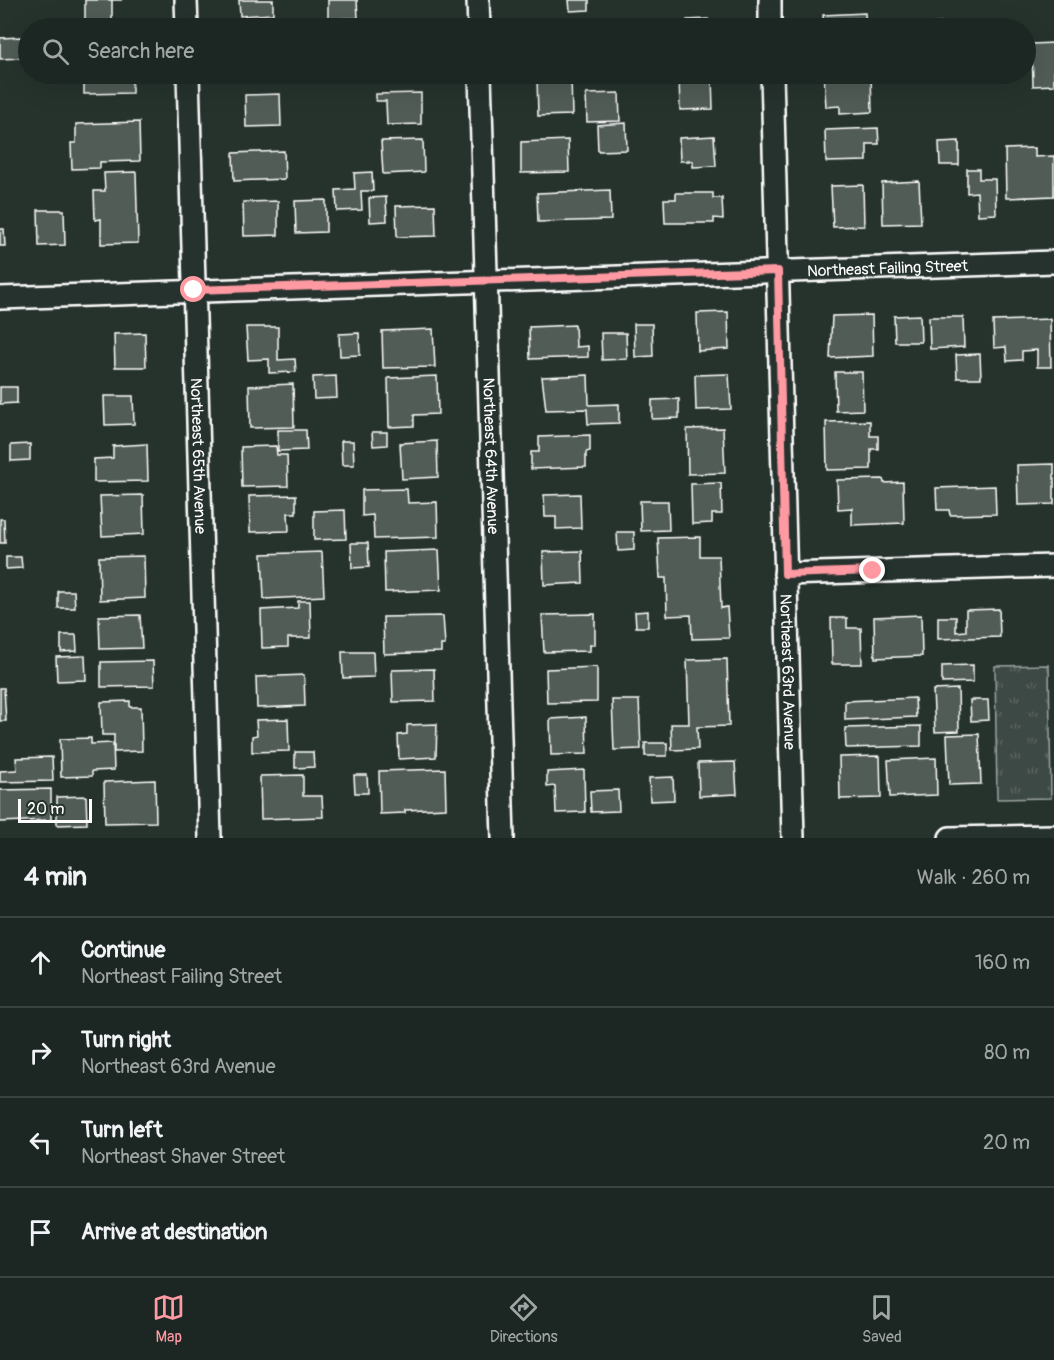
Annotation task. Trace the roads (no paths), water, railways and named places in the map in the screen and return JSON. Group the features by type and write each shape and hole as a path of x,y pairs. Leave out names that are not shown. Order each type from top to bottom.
{"street":[{"path":"186,0 187,18"},
{"path":"478,0 479,18"},
{"path":"770,0 770,18"},
{"name":"Northeast 65th Avenue","path":"188,84 210,838"},
{"name":"Northeast 64th Avenue","path":"480,84 503,838"},
{"name":"Northeast 63rd Avenue","path":"772,84 794,838"},
{"name":"Northeast Failing Street","path":"0,298 1054,262"},
{"path":"785,574 1054,566"},
{"path":"950,838 1054,836"}]}
